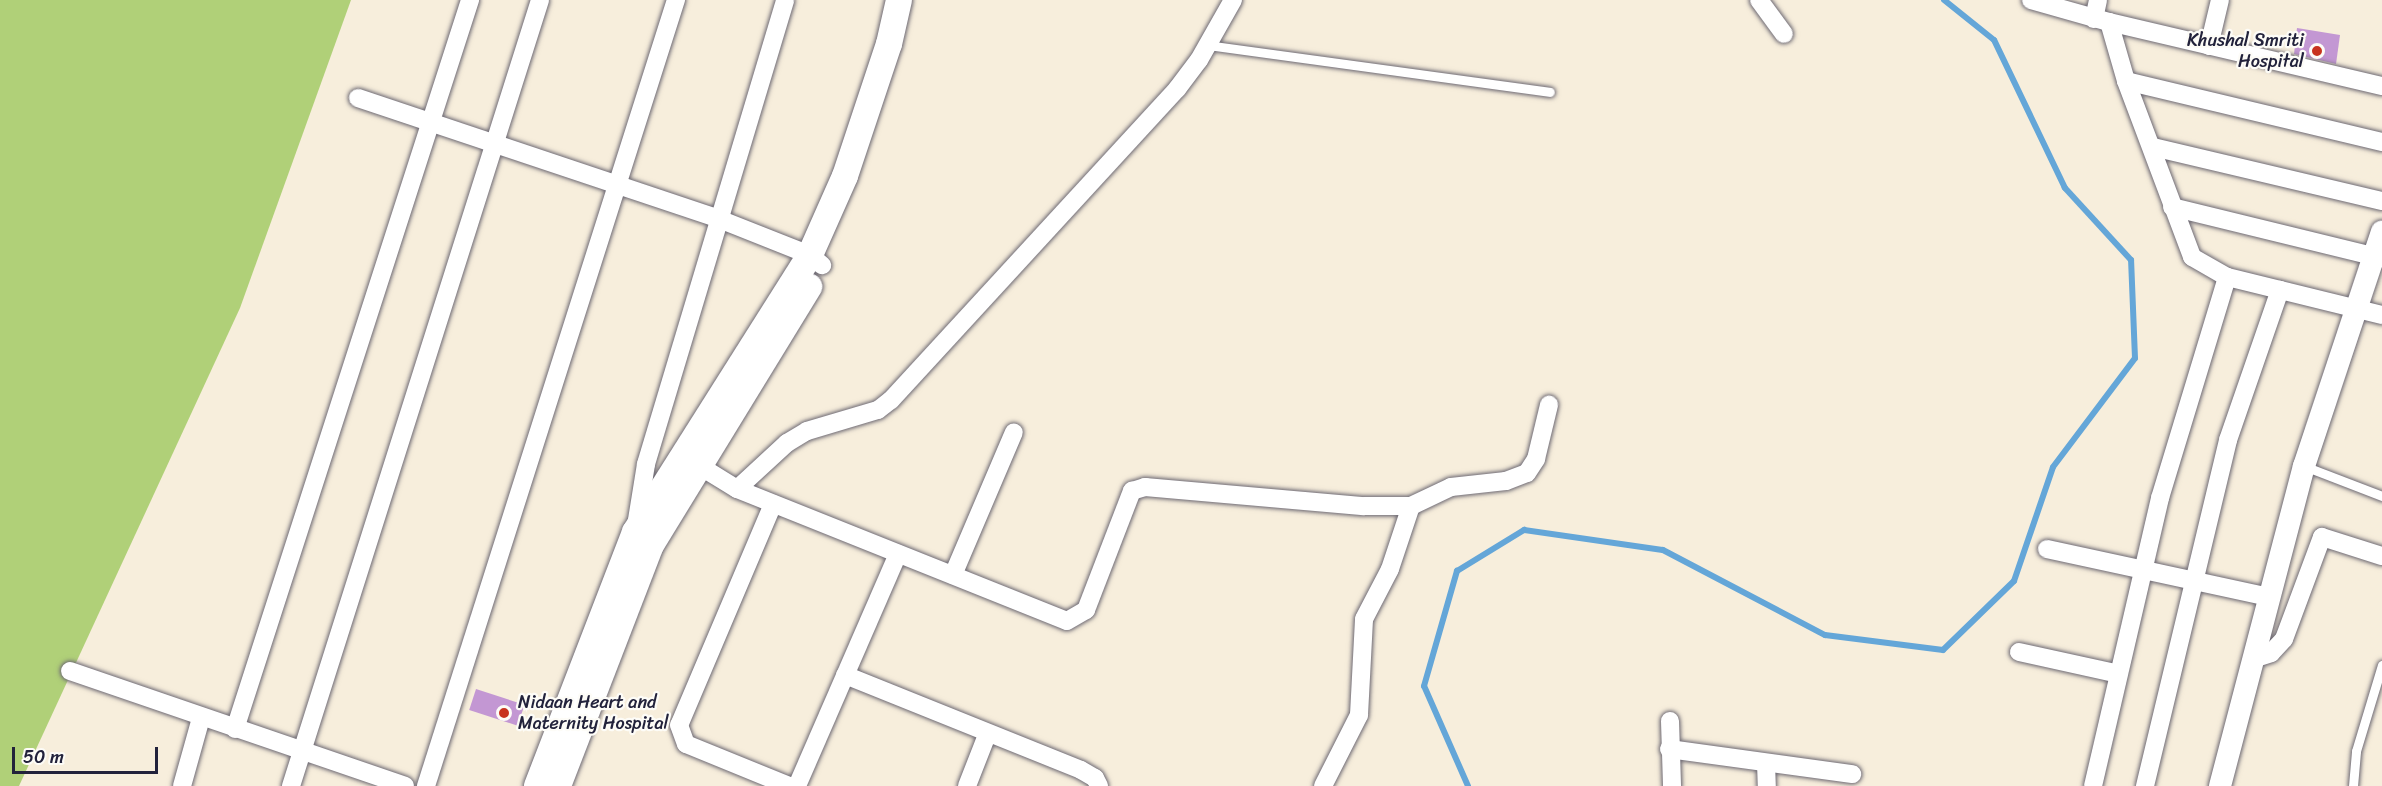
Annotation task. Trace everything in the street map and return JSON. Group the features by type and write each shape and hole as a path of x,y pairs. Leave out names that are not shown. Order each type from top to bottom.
{"main road":[{"path":"816,260 849,166 899,0"},
{"path":"537,786 643,539 816,260 856,189 895,72 913,0"},
{"path":"558,786 643,539"}],"street":[{"path":"235,729 470,0"},
{"path":"291,786 496,147 540,0"},
{"path":"426,786 676,0"},
{"path":"643,539 646,464 784,0"},
{"path":"737,489 787,443 807,430 878,410 891,400 1177,89 1208,45 1233,0"},
{"path":"1759,0 1784,34"},
{"path":"2031,0 2102,21 2382,86"},
{"path":"2098,0 2102,21 2153,147 2172,207 2192,257 2227,277 2382,315"},
{"path":"2209,46 2220,0"},
{"path":"2126,81 2382,142"},
{"path":"358,98 496,147 719,219 816,260"},
{"path":"2153,147 2382,201"},
{"path":"2172,207 2378,257"},
{"path":"2220,786 2304,466 2355,309 2378,257 2382,232"},
{"path":"2093,786 2160,498 2227,277"},
{"path":"2145,786 2191,580 2228,440 2280,290"},
{"path":"691,460 737,489 1067,621 1086,610 1127,497 1138,489 1364,506 1411,506 1451,487 1506,481 1527,473 1536,459 1549,405"},
{"path":"953,575 1014,432"},
{"path":"773,504 679,725 686,744 789,786"},
{"path":"1323,786 1359,715 1364,619 1390,569 1411,506"},
{"path":"2253,659 2271,653 2284,639 2322,537 2382,556"},
{"path":"2047,549 2269,597"},
{"path":"797,786 898,554"},
{"path":"2019,652 2119,674"},
{"path":"70,670 201,718 303,749 405,786"},
{"path":"845,675 987,735 1081,770 1095,778 1099,786"},
{"path":"182,786 201,718"},
{"path":"1670,721 1669,749 1672,786"},
{"path":"968,786 987,735"},
{"path":"1669,749 1852,774"},
{"path":"1766,762 1767,786"}],"lane":[{"path":"1208,45 1550,92"},
{"path":"2304,466 2382,496"},
{"path":"2352,786 2356,751 2382,665"}],"green space":[{"path":"0,0 351,0 240,308 19,786 0,786"}],"building":[{"path":"2297,28 2340,35 2336,64 2294,54"},
{"path":"476,689 525,705 518,726 469,710"}],"waterway":[{"path":"1468,786 1424,686 1457,571 1524,530 1663,550 1825,635 1943,650 2014,581 2053,467 2135,358 2131,260 2065,188 1994,40 1944,0"}],"place":[{"name":"Khushal Smriti Hospital","path":"2317,51"},
{"name":"Nidaan Heart and Maternity Hospital","path":"504,713"}]}
